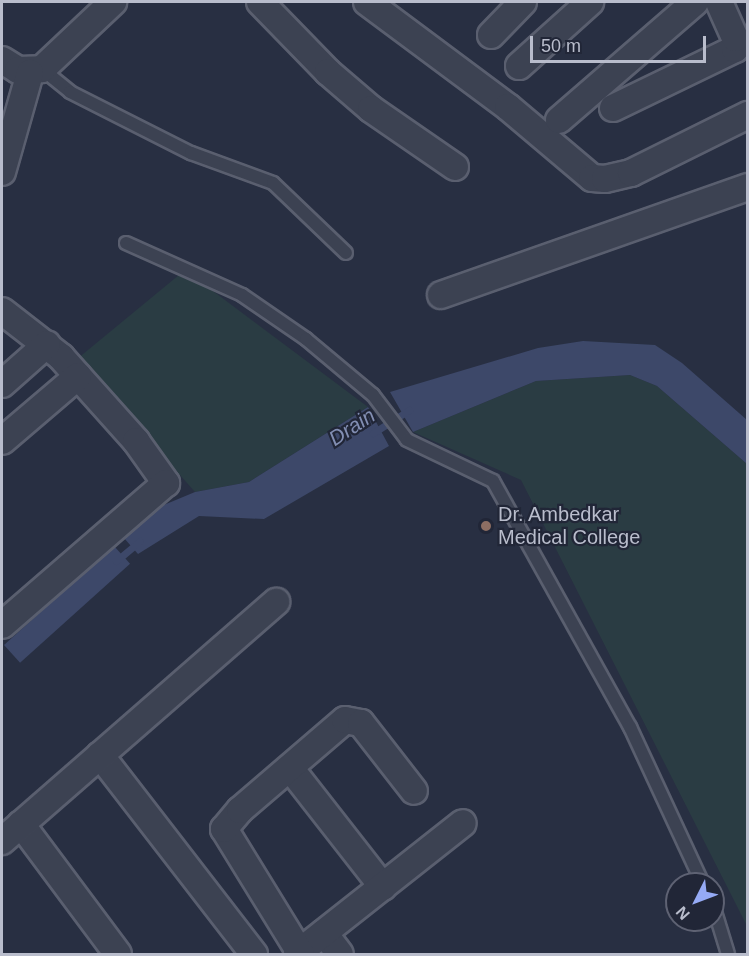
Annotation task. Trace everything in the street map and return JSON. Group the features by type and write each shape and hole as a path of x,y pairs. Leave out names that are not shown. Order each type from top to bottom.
{"street":[{"path":"2,172 36,71 112,2"},
{"path":"260,2 328,72 371,109 455,167"},
{"path":"367,2 508,106 592,178 605,179 631,173 747,115"},
{"path":"491,35 523,2"},
{"path":"519,66 590,2"},
{"path":"559,120 695,2"},
{"path":"613,108 735,49 735,38 719,2"},
{"path":"2,60 36,71"},
{"path":"441,295 747,187"},
{"path":"2,311 47,344 78,376 136,441 166,483 2,625"},
{"path":"2,384 47,344"},
{"path":"2,441 78,376"},
{"path":"2,841 276,602"},
{"path":"414,791 361,723 354,719 345,720 233,817 224,829 299,954 463,823"},
{"path":"100,755 254,954"},
{"path":"290,768 383,887"},
{"path":"21,824 118,954"},
{"path":"324,933 340,954"}],"lane":[{"path":"36,71 70,92 191,153 273,183 346,253"},
{"path":"126,243 242,295 306,339 373,395 407,440 493,481 630,727 697,872"},
{"path":"721,932 728,954"}],"shaded area":[{"path":"185,270 368,407 249,482 195,492 77,359"},
{"path":"630,375 657,386 747,464 747,926 725,883 725,872 720,872 521,480 413,432 536,381"}],"water":[{"path":"583,341 655,345 682,363 747,420 747,464 657,386 630,375 536,381 413,432 390,392 538,348"},
{"path":"368,407 389,446 264,519 199,516 138,554 124,538 159,507 195,492 249,482"},
{"path":"114,546 130,564 20,663 4,645"}],"waterway":[{"name":"Drain","path":"373,433 409,410"},
{"name":"Drain","path":"116,561 140,541"}],"place":[{"name":"Dr. Ambedkar Medical College","path":"486,526"}]}
